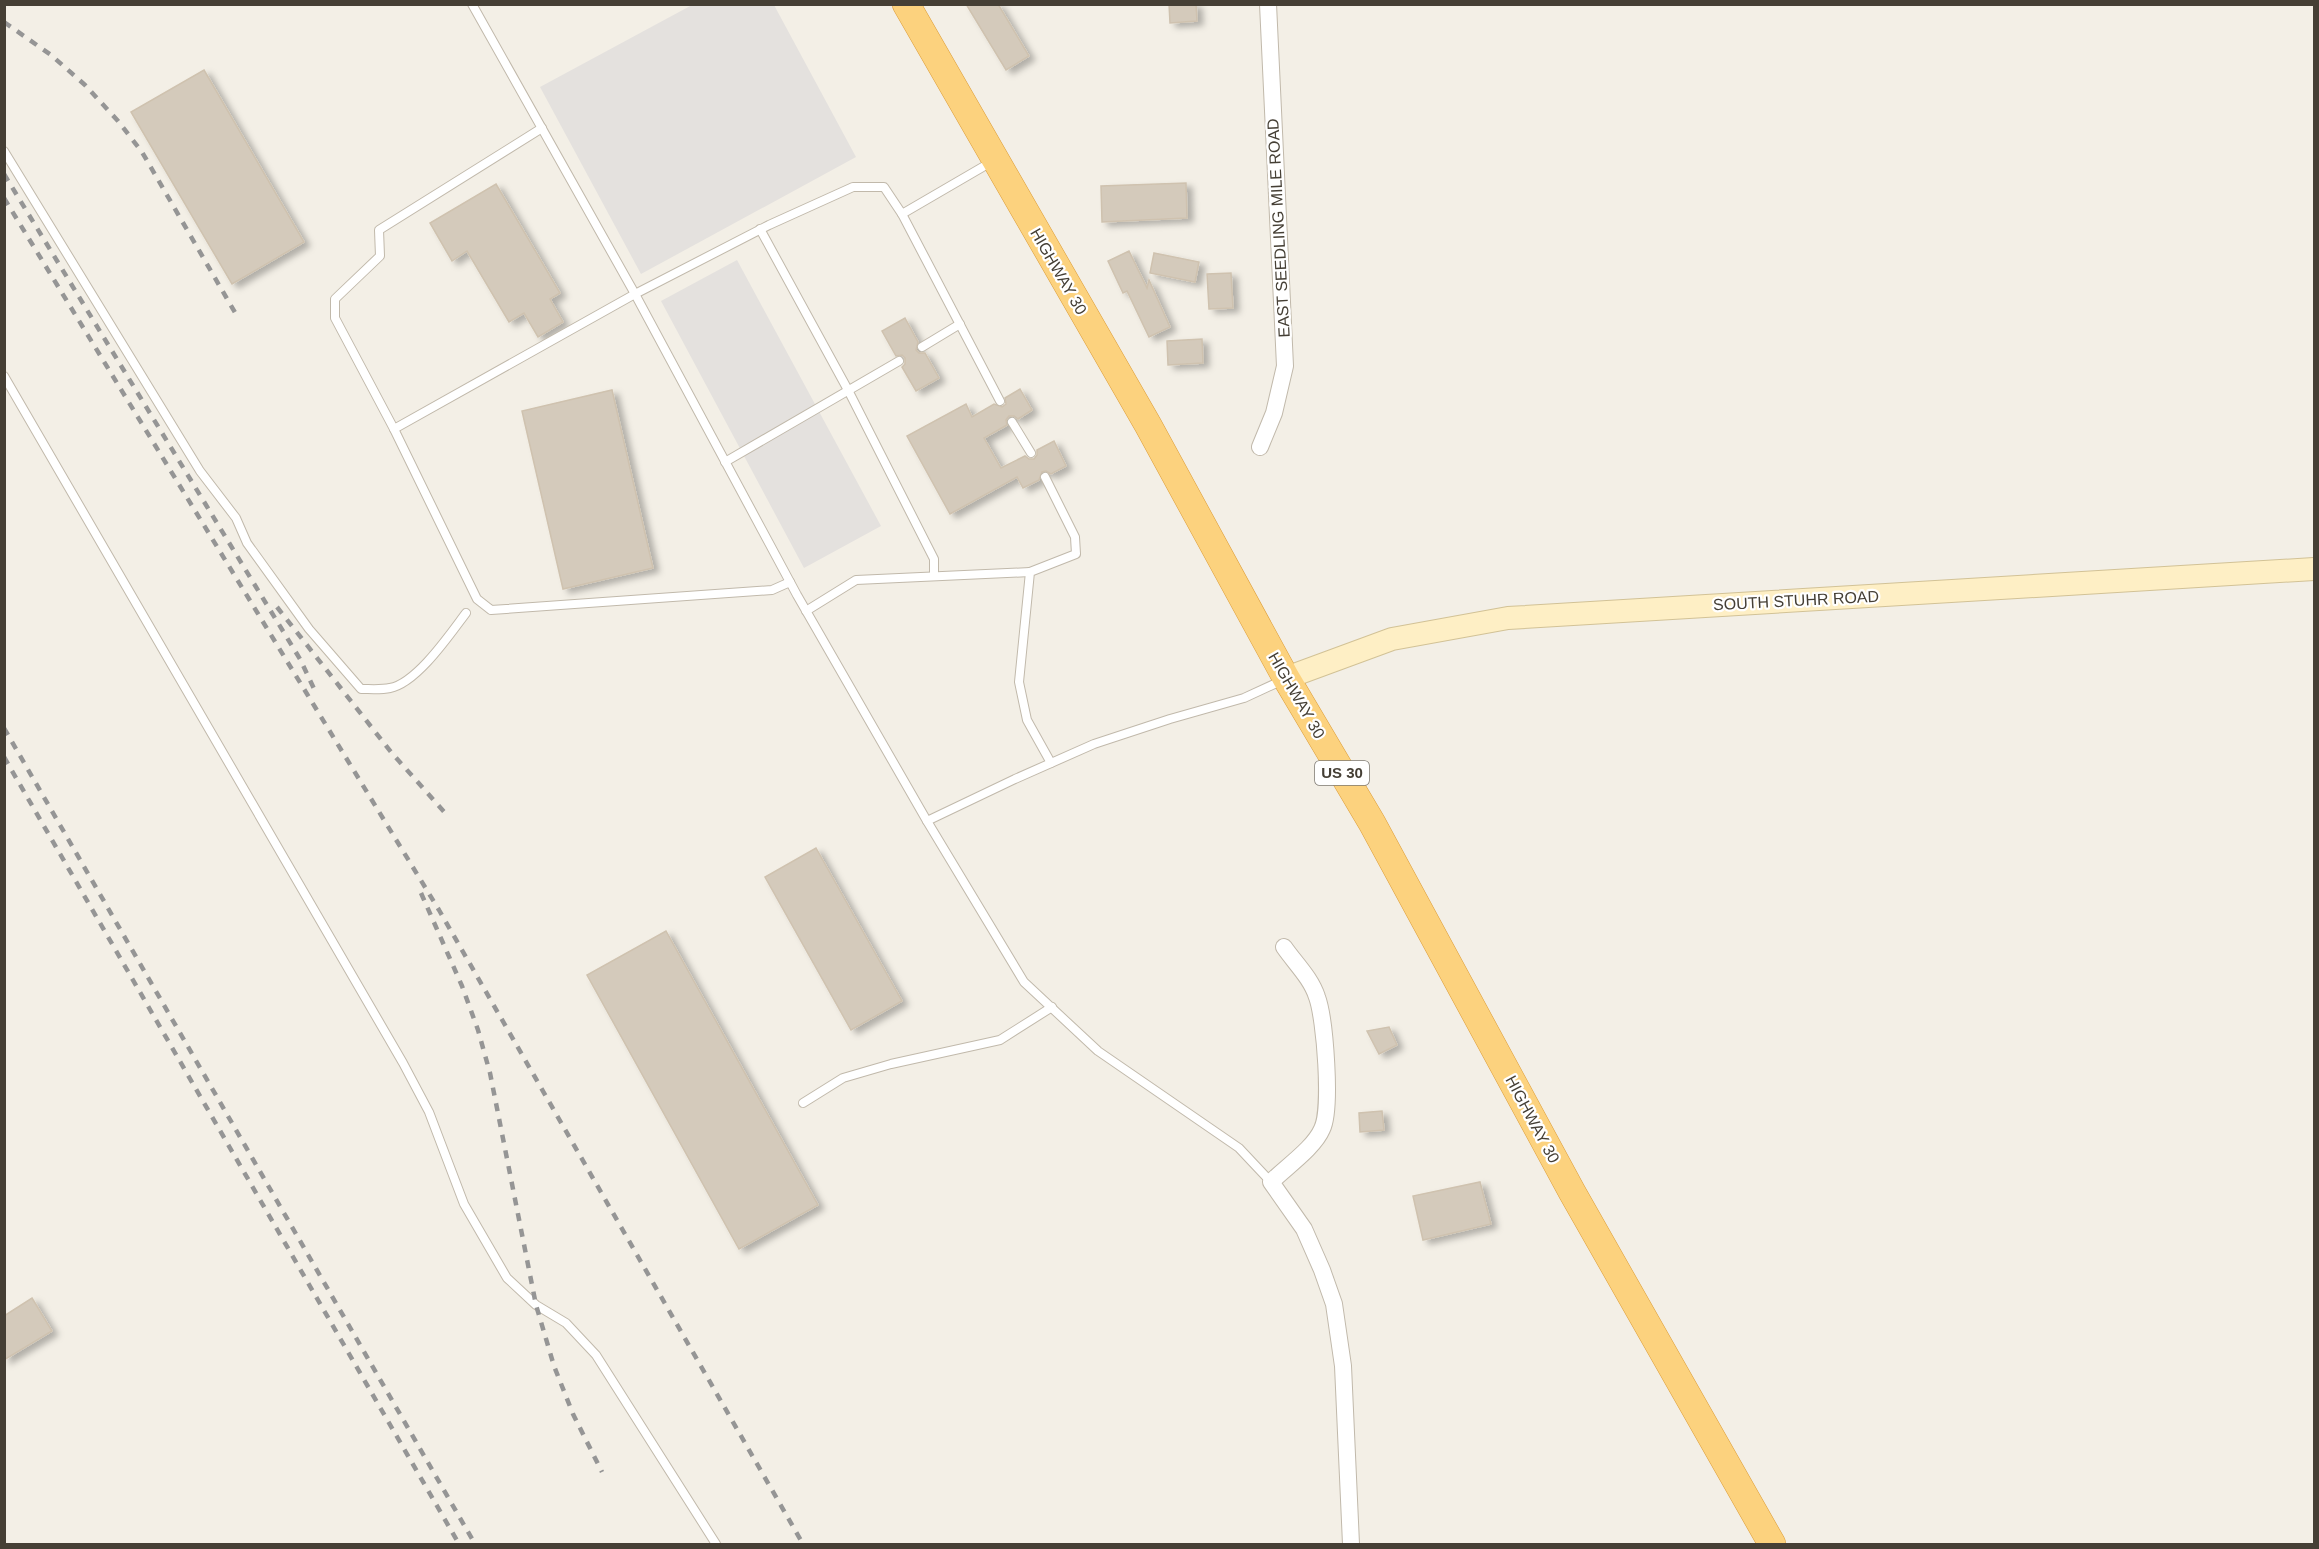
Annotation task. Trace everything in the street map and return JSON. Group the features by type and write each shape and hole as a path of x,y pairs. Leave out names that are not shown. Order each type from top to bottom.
{"highway":[{"name":"HIGHWAY 30","path":"906,4 1148,425 1286,678 1372,823 1567,1181 1772,1545"}],"main road":[{"name":"SOUTH STUHR ROAD","path":"1286,678 1392,639 1508,618 2314,569"}],"street":[{"name":"EAST SEEDLING MILE ROAD","path":"1260,447 1274,413 1285,366 1268,4"},
{"path":"1284,947 1310,981 1317,996 1325,1042 1326,1113 1324,1127 1318,1137 1271,1182 1304,1229 1334,1305 1343,1366 1351,1545"}],"lane":[{"path":"472,4 635,294 806,611 927,821 1024,982 1098,1052 1239,1148 1271,1182"},
{"path":"542,128 379,230 380,256 335,299 335,318 394,429 477,599 491,610 772,590 790,582"},
{"path":"4,151 200,471 236,518 247,543 309,629 361,689 392,688 411,677 433,657 466,613"},
{"path":"902,214 995,160"},
{"path":"394,429 635,294 760,229 853,187 884,187 902,214 1000,400"},
{"path":"760,229 848,390 934,560 934,576"},
{"path":"921,347 960,324"},
{"path":"725,462 899,361"},
{"path":"4,376 403,1063 429,1112 464,1204 507,1278 536,1305 566,1323 596,1355 716,1545"},
{"path":"1012,422 1031,453"},
{"path":"806,611 856,580 1030,572 1076,554 1075,537 1045,477"},
{"path":"1030,572 1019,682 1027,720 1052,763"},
{"path":"927,821 1094,744 1244,698 1286,678"},
{"path":"803,1103 843,1078 891,1064 1000,1040 1052,1007"}],"shaded area":[{"path":"692,5 774,5 856,157 641,274 540,87"},
{"path":"737,260 881,526 804,568 661,301"}],"building":[{"path":"966,4 998,4 1029,56 1006,70"},
{"path":"1169,4 1196,4 1197,21 1170,23"},
{"path":"204,70 304,242 232,284 131,112"},
{"path":"1186,183 1187,218 1102,222 1101,186"},
{"path":"496,184 560,293 550,299 563,322 538,337 524,313 509,322 467,251 452,261 430,223"},
{"path":"1129,251 1147,288 1149,280 1170,327 1149,337 1127,291 1123,293 1108,261"},
{"path":"1154,253 1199,262 1195,282 1150,273"},
{"path":"1231,273 1233,308 1209,309 1207,274"},
{"path":"905,318 918,342 916,350 919,353 925,353 939,378 916,391 902,367 905,364 905,358 902,355 896,356 882,331"},
{"path":"1202,339 1203,363 1168,365 1167,341"},
{"path":"1020,389 1032,410 1018,419 1009,416 1006,420 1007,425 984,438 1001,468 1025,456 1034,459 1037,450 1054,441 1066,466 1051,474 1046,471 1042,472 1039,480 1023,488 1017,477 950,514 907,436 966,404 972,417 994,404 1002,407 1006,404 1005,398"},
{"path":"612,390 653,568 563,589 522,411"},
{"path":"816,848 902,1001 851,1030 765,877"},
{"path":"666,931 818,1205 739,1249 587,975"},
{"path":"1389,1027 1397,1045 1379,1054 1367,1031"},
{"path":"1382,1111 1384,1130 1360,1132 1359,1113"},
{"path":"1480,1182 1491,1224 1423,1240 1413,1196"},
{"path":"32,1298 52,1331 4,1360 4,1316"}],"railway":[{"path":"4,22 51,55 85,85 118,121 142,152 237,316"},
{"path":"4,174 300,659 316,693"},
{"path":"4,198 439,910 803,1544"},
{"path":"277,607 391,752 446,814"},
{"path":"4,728 475,1544"},
{"path":"4,757 459,1544"},
{"path":"421,893 462,986 478,1030 490,1073 536,1305 554,1366 573,1414 602,1472"}]}
